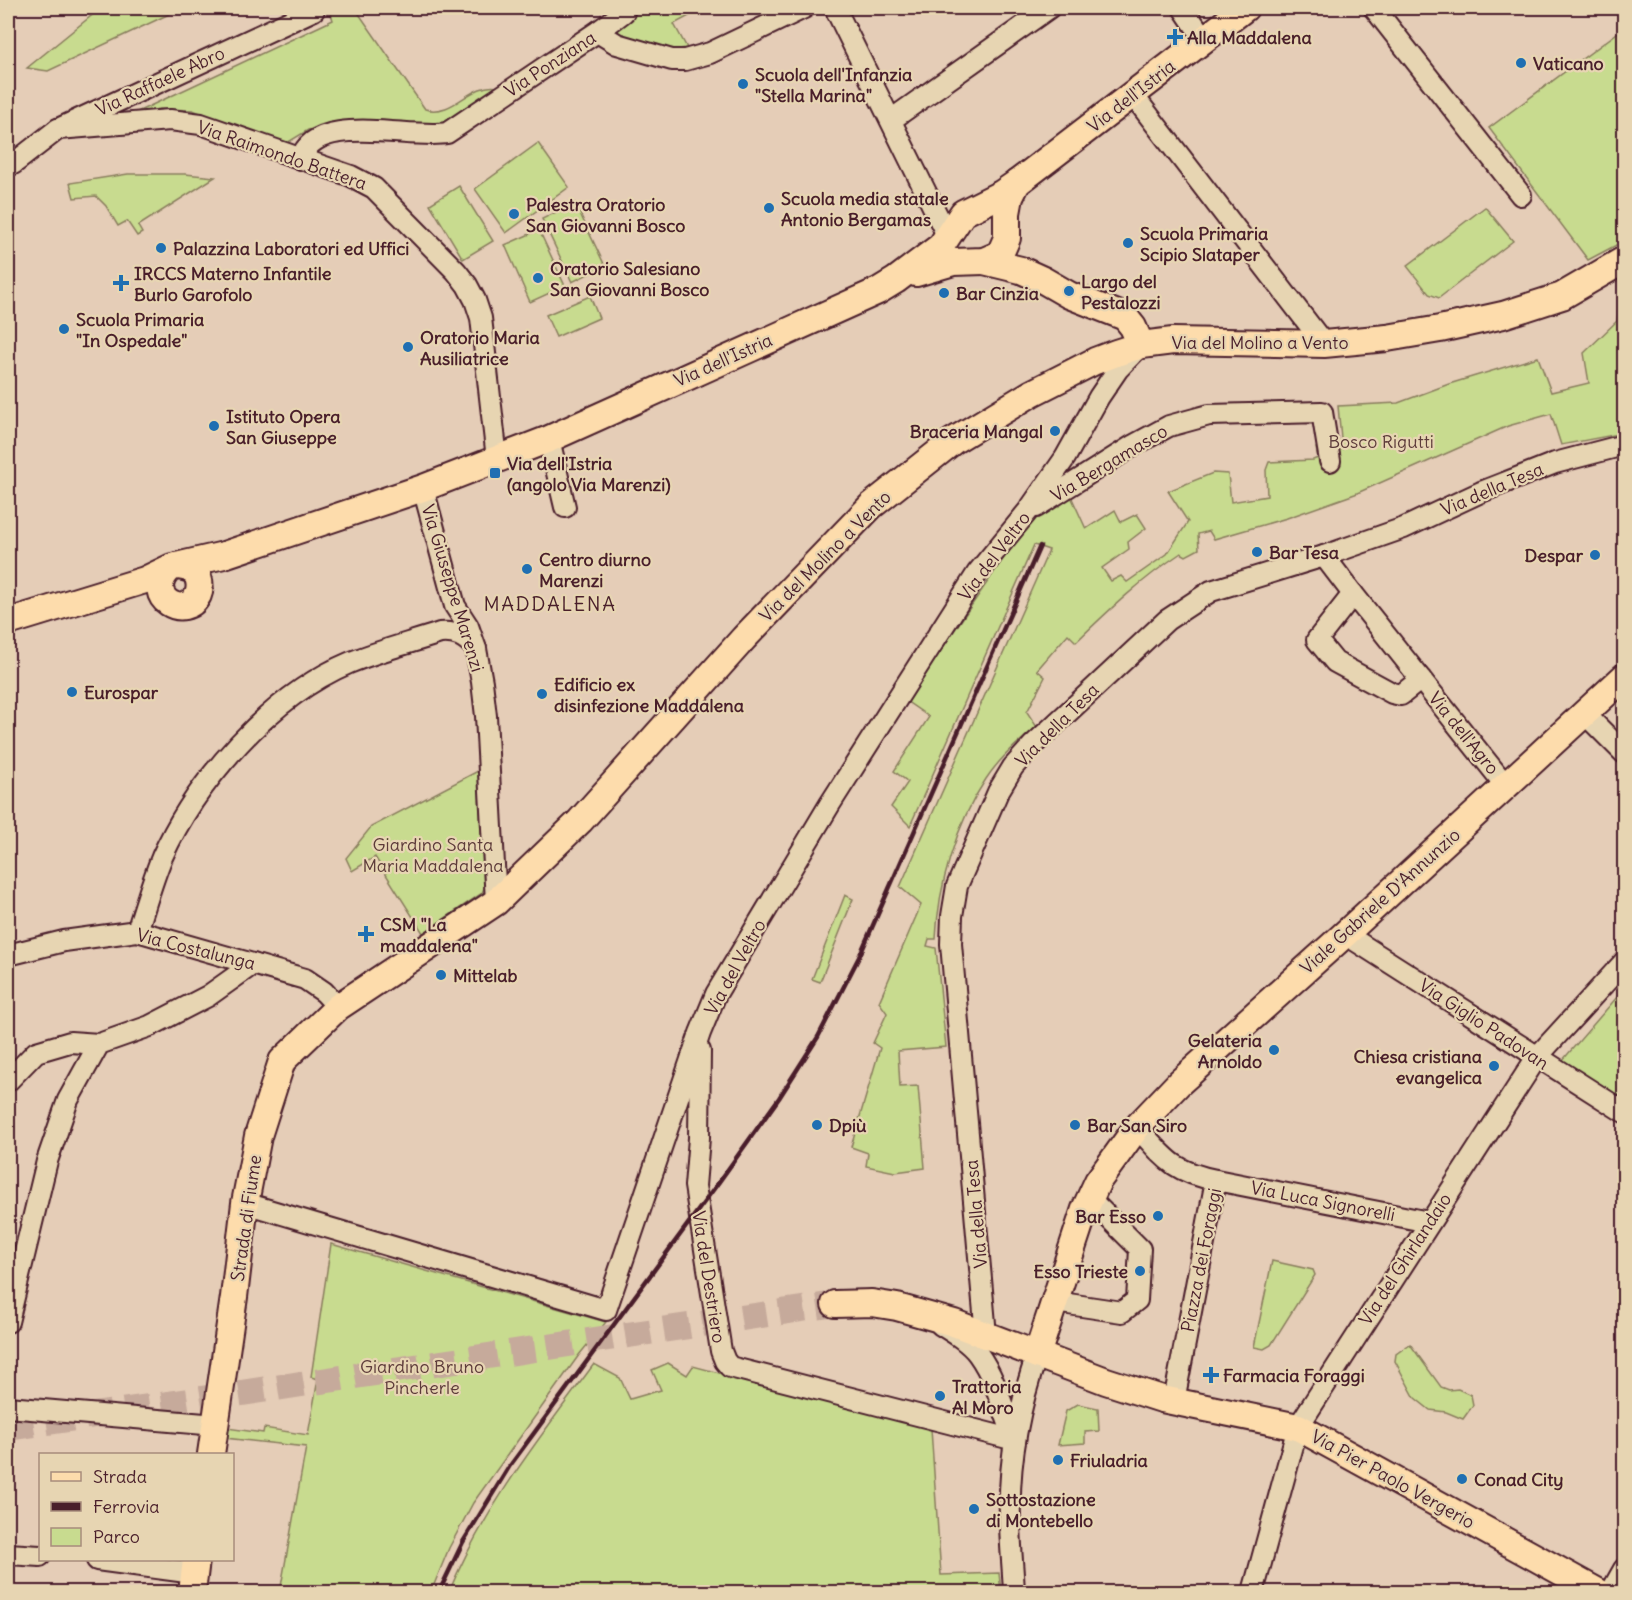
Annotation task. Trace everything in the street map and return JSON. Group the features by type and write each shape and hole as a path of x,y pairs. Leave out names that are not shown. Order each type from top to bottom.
{"main road":[{"name":"Via dell'Istria","path":"896,280 941,246 958,224 1017,183 1245,8"},
{"path":"980,261 1000,254 1007,233 1011,197 1017,183"},
{"path":"1043,280 1019,257 1007,233 1004,220 989,209 958,224 953,237 961,253 980,261 1005,265 1043,280 1069,295 1125,317 1133,327 1141,345"},
{"name":"Via del Molino a Vento","path":"338,1006 495,902 580,820 744,638 871,506 953,441 1022,399 1095,361 1141,345 1188,340 1324,344 1387,338 1503,315 1562,296 1624,260"},
{"name":"Via dell'Istria","path":"8,622 120,586 169,577 224,555 423,488 549,439 843,307 896,280 953,262 980,261"},
{"name":"Via dell'Istria","path":"169,577 170,604 175,606 189,604 198,594 199,581 213,563 224,555"},
{"path":"169,577 191,570 199,581"},
{"name":"Viale Gabriele D'Annunzio","path":"1137,1126 1179,1083 1345,934 1624,677"},
{"name":"Strada di Fiume","path":"212,1453 245,1203 258,1136 282,1061 338,1006"},
{"path":"1037,1355 1090,1199 1114,1156 1137,1126"},
{"path":"835,1304 872,1303 897,1306 954,1323 1106,1381 1174,1401"},
{"name":"Via Pier Paolo Vergerio","path":"1174,1401 1298,1427 1598,1593"}],"street":[{"path":"600,30 624,12 619,8"},
{"name":"Via Ponziana","path":"301,159 302,153 312,143 336,131 431,135 447,132 600,30 604,36 617,44 672,60 685,60 710,53 804,8"},
{"path":"836,8 891,120 958,224"},
{"path":"891,120 1049,8"},
{"path":"1183,8 1204,39"},
{"path":"1374,8 1521,195"},
{"name":"Via Raffaele Abro","path":"13,164 58,129 314,10"},
{"path":"1133,95 1324,344"},
{"name":"Via Raimondo Battera","path":"58,129 170,120 201,124 362,181 374,188 456,271 475,300 484,339 497,459"},
{"name":"Via del Veltro","path":"245,1203 606,1310 700,1033 716,994 830,804 978,572 1028,511 1065,458 1099,397 1118,369 1141,345"},
{"name":"Via Bergamasco","path":"1028,511 1169,426 1209,415 1322,412 1330,461"},
{"path":"549,439 566,507"},
{"name":"Via della Tesa","path":"986,1335 951,944 952,916 957,886 998,792 1013,767 1033,745 1167,620 1211,591 1404,528 1481,492 1555,463 1624,445"},
{"name":"Via Giuseppe Marenzi","path":"423,488 455,606 468,626 476,649 486,716 495,902"},
{"name":"Via dell'Agro","path":"1324,556 1506,786"},
{"name":"Via dell'Agro","path":"1353,594 1317,640 1325,652 1345,669 1392,693 1401,695 1421,679"},
{"path":"440,633 451,619 455,606"},
{"path":"137,931 162,858 185,816 216,771 251,730 294,693 348,663 440,633 448,632 458,635 468,640 476,649"},
{"path":"1585,714 1624,753"},
{"name":"Via Costalunga","path":"8,955 64,941 137,931 305,979 324,992 338,1006"},
{"name":"Via Giglio Padovan","path":"1345,934 1624,1112"},
{"name":"Via del Ghirlandaio","path":"1253,1593 1298,1427 1537,1057 1624,962"},
{"path":"8,1081 36,1052 70,1042 99,1044 160,1021 208,996 253,964"},
{"name":"Via del Destriero","path":"700,1033 699,1138 695,1186 721,1351 725,1361 730,1366 1016,1440"},
{"path":"8,1322 47,1161 68,1100 99,1044"},
{"name":"Piazza dei Foraggi","path":"1137,1126 1160,1153 1179,1169 1194,1176 1216,1180 1174,1401"},
{"name":"Via Luca Signorelli","path":"1216,1180 1429,1222"},
{"path":"1055,1302 1122,1311 1137,1300 1140,1249 1090,1199"},
{"path":"897,1306 937,1323 959,1336 978,1353 989,1373 1016,1440"},
{"path":"1014,1593 1010,1518 1012,1468 1027,1384 1037,1355"},
{"path":"8,1407 216,1425"},
{"path":"8,1554 39,1556"},
{"path":"103,1561 194,1575"},
{"path":"1611,1593 1624,1569"}],"green space":[{"path":"101,8 182,8 48,71 27,68"},
{"path":"329,8 355,8 425,109 445,108 479,89 498,87 449,123 430,128 338,124 308,130 287,143 242,130 193,110 160,109 135,113 333,20"},
{"path":"643,8 704,8 674,24 687,48 666,49 648,45 611,30"},
{"path":"1624,28 1624,241 1588,260 1489,128"},
{"name":"Palestra Oratorio San Giovanni Bosco","path":"538,143 569,187 506,233 475,189"},
{"path":"128,174 185,174 215,177 138,226 142,233 137,236 127,221 118,226 106,206 96,196 74,198 70,183"},
{"path":"459,186 493,241 463,259 430,204"},
{"path":"575,203 605,266 572,282 542,219"},
{"path":"1485,207 1513,241 1439,298 1429,294 1407,266"},
{"path":"539,230 565,286 530,302 505,245"},
{"name":"Bosco Rigutti","path":"1624,283 1624,433 1561,445 1551,414 1508,426 1355,494 1287,518 1214,539 1209,531 1198,534 1199,549 1186,556 1181,553 1153,573 1076,642 1068,634 1037,670 1045,677 1027,712 1037,727 997,765 975,797 958,835 945,877 940,898 936,939 929,939 927,946 936,948 946,1047 898,1051 900,1087 918,1086 925,1168 895,1172 866,1166 868,1153 851,1147 880,1048 873,1043 887,1013 879,1002 921,905 900,887 1049,550 1034,545 910,826 891,807 908,782 894,771 929,717 906,701 1034,514 1070,494 1086,529 1115,510 1121,522 1137,514 1146,528 1128,542 1129,549 1102,568 1111,581 1121,576 1127,582 1167,554 1188,522 1168,491 1213,473 1228,474 1231,502 1267,496 1266,470 1269,462 1313,460 1318,458 1316,448 1342,449 1338,406 1398,403 1449,384 1538,357 1551,392 1589,383 1584,353 1617,321"},
{"path":"590,296 599,318 556,337 546,315"},
{"name":"Giardino Santa Maria Maddalena","path":"478,771 484,888 482,893 423,933 375,857 352,871 346,858 371,827"},
{"path":"845,895 853,899 820,982 812,979"},
{"path":"1624,989 1624,1102 1561,1062"},
{"name":"Giardino Bruno Pincherle","path":"331,1244 606,1322 579,1355 473,1503 449,1548 431,1592 280,1592 306,1447 225,1438 227,1428 263,1433 264,1428 308,1435 318,1379 311,1377"},
{"path":"1272,1261 1313,1270 1315,1275 1271,1345 1264,1349 1254,1347"},
{"path":"1410,1344 1441,1387 1449,1390 1458,1389 1471,1395 1473,1405 1463,1419 1446,1412 1430,1410 1415,1398 1395,1361 1396,1354"},
{"path":"668,1363 687,1375 693,1366 931,1429 941,1575 999,1573 1001,1592 449,1592 463,1561 496,1502 594,1364 620,1378 630,1399 661,1390 652,1370"},
{"path":"1078,1404 1098,1408 1099,1431 1085,1432 1085,1443 1058,1445 1066,1411"}],"tunnel":[{"path":"8,1428 835,1304"}],"railway":[{"path":"439,1592 463,1542 509,1467 716,1186 779,1098 818,1037 859,957 1040,546"}],"place":[{"name":"Alla Maddalena","path":"1175,37"},
{"name":"Vaticano","path":"1521,63"},
{"name":"Scuola dell'Infanzia \"Stella Marina\"","path":"743,84"},
{"name":"Scuola media statale Antonio Bergamas","path":"769,208"},
{"name":"Palestra Oratorio San Giovanni Bosco","path":"514,214"},
{"name":"Scuola Primaria Scipio Slataper","path":"1128,243"},
{"name":"Palazzina Laboratori ed Uffici","path":"161,248"},
{"name":"Oratorio Salesiano San Giovanni Bosco","path":"538,278"},
{"name":"IRCCS Materno Infantile Burlo Garofolo","path":"121,283"},
{"name":"Largo del Pestalozzi","path":"1069,291"},
{"name":"Bar Cinzia","path":"944,293"},
{"name":"Scuola Primaria \"In Ospedale\"","path":"64,329"},
{"name":"Oratorio Maria Ausiliatrice","path":"408,347"},
{"name":"Istituto Opera San Giuseppe","path":"214,426"},
{"name":"Braceria Mangal","path":"1055,431"},
{"name":"Via dell'Istria (angolo Via Marenzi)","path":"495,473"},
{"name":"Bar Tesa","path":"1257,552"},
{"name":"Despar","path":"1595,555"},
{"name":"Centro diurno Marenzi","path":"527,569"},
{"name":"Eurospar","path":"72,692"},
{"name":"Edificio ex disinfezione Maddalena","path":"542,694"},
{"name":"CSM \"La maddalena\"","path":"366,934"},
{"name":"Mittelab","path":"441,975"},
{"name":"Gelateria Arnoldo","path":"1274,1050"},
{"name":"Chiesa cristiana evangelica","path":"1494,1066"},
{"name":"Dpiù","path":"817,1125"},
{"name":"Bar San Siro","path":"1075,1125"},
{"name":"Bar Esso","path":"1158,1216"},
{"name":"Esso Trieste","path":"1140,1271"},
{"name":"Farmacia Foraggi","path":"1211,1375"},
{"name":"Trattoria Al Moro","path":"940,1396"},
{"name":"Friuladria","path":"1058,1460"},
{"name":"Conad City","path":"1462,1479"},
{"name":"Sottostazione di Montebello","path":"974,1509"}],"district":[{"name":"MADDALENA","path":"550,603"}]}
